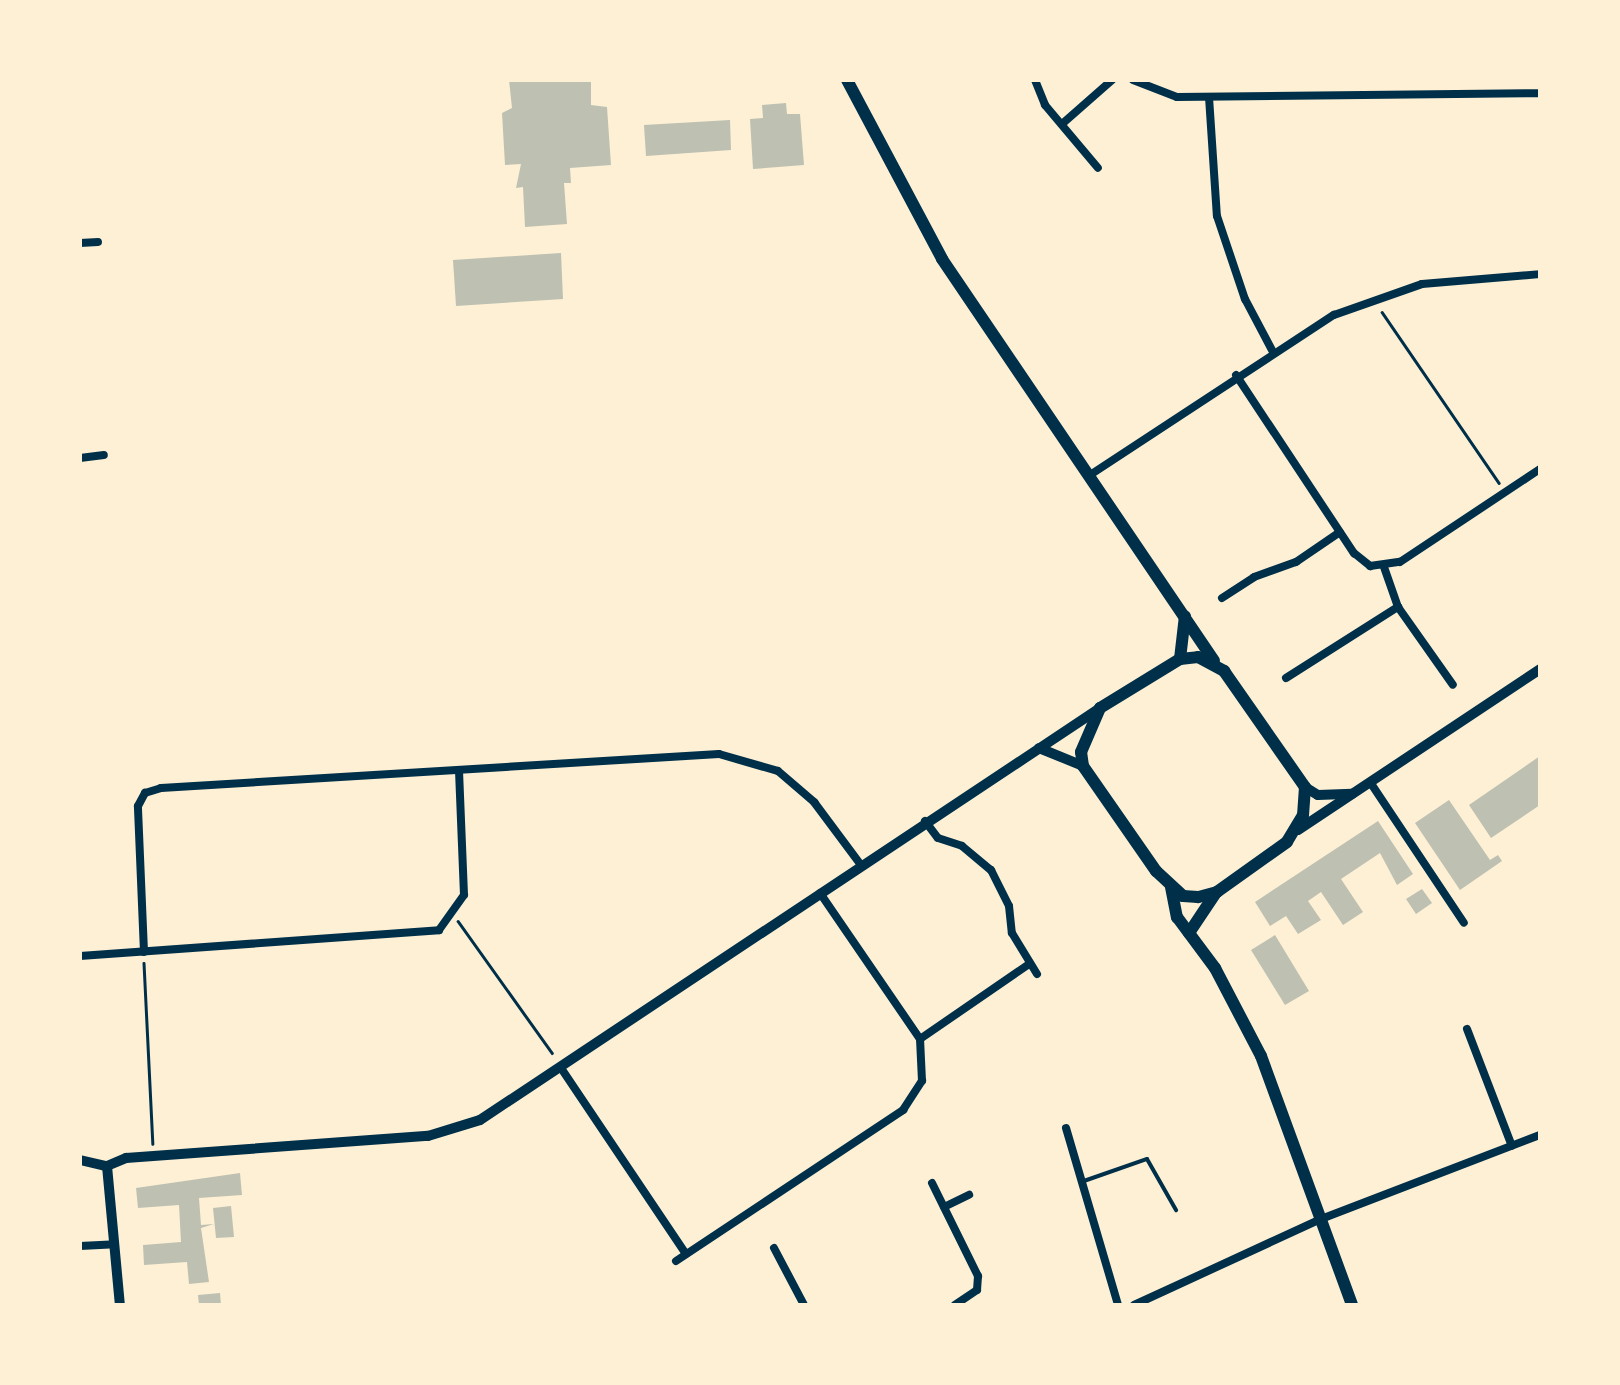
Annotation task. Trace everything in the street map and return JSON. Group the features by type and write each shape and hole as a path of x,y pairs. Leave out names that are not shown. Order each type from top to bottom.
{"main road":[{"path":"848,80 923,227 1186,613 1215,663 1305,787 1298,830 1217,892 1190,932"},
{"path":"1180,660 1186,613"},
{"path":"1215,663 1180,660 1100,708 1083,742 1083,766 1170,887 1177,917 1190,932 1260,1056 1352,1305"},
{"path":"1170,887 1198,898 1217,892"}],"street":[{"path":"1036,80 1062,124 1098,168"},
{"path":"1062,124 1112,80"},
{"path":"1132,80 1165,95 1210,97 1540,93"},
{"path":"1210,97 1217,216 1245,299 1272,350"},
{"path":"80,243 98,242"},
{"path":"1090,474 1272,350 1372,299 1460,278 1540,274"},
{"path":"1236,375 1358,559 1384,567 1540,469"},
{"path":"80,458 104,454"},
{"path":"1222,598 1254,576 1296,562 1340,532"},
{"path":"1384,567 1398,607 1453,685"},
{"path":"1286,678 1398,607"},
{"path":"1298,830 1540,669"},
{"path":"80,1160 107,1166 154,1156 428,1136 480,1120 1100,708"},
{"path":"1038,748 1083,766"},
{"path":"144,952 137,826 145,792 719,754 756,761 814,802 861,865"},
{"path":"80,956 432,933 453,917 464,895 459,770"},
{"path":"1370,782 1464,924"},
{"path":"1305,787 1318,795 1353,794"},
{"path":"925,821 938,838 962,846 992,870 1036,974"},
{"path":"676,1261 903,1110 922,1081 920,1038 820,893"},
{"path":"920,1038 1029,964"},
{"path":"1467,1028 1512,1146"},
{"path":"561,1068 686,1254"},
{"path":"1066,1128 1118,1305"},
{"path":"1134,1305 1321,1219 1540,1135"},
{"path":"107,1166 120,1305"},
{"path":"932,1183 979,1280 973,1294 955,1305"},
{"path":"944,1207 969,1195"},
{"path":"80,1246 115,1244"},
{"path":"774,1248 804,1305"}],"lane":[{"path":"1081,1182 1148,1159 1176,1210"}],"path":[{"path":"1372,299 1505,492"},
{"path":"453,917 467,928 561,1068"},
{"path":"144,952 154,1156"}],"building":[{"path":"509,80 591,80 591,105 607,107 611,165 570,168 571,183 564,183 567,224 525,227 523,187 516,188 521,164 505,165 502,113 512,108"},
{"path":"786,103 787,114 800,114 804,165 753,169 750,119 763,118 762,105"},
{"path":"730,120 731,150 646,156 644,125"},
{"path":"561,253 563,299 456,306 453,260"},
{"path":"1540,756 1540,805 1491,838 1469,805"},
{"path":"1449,800 1490,860 1498,855 1502,861 1460,890 1415,823"},
{"path":"1378,821 1413,874 1397,885 1380,853 1341,879 1363,912 1343,925 1321,892 1308,901 1321,920 1298,934 1286,916 1270,926 1255,902"},
{"path":"1422,889 1432,903 1416,914 1406,899"},
{"path":"1275,935 1309,991 1285,1005 1251,950"},
{"path":"240,1173 242,1195 199,1198 201,1225 214,1224 201,1228 209,1282 189,1284 187,1262 144,1265 143,1245 181,1242 179,1205 138,1208 136,1188"},
{"path":"231,1206 234,1237 216,1238 213,1208"},
{"path":"220,1293 221,1305 199,1305 198,1295"}]}
